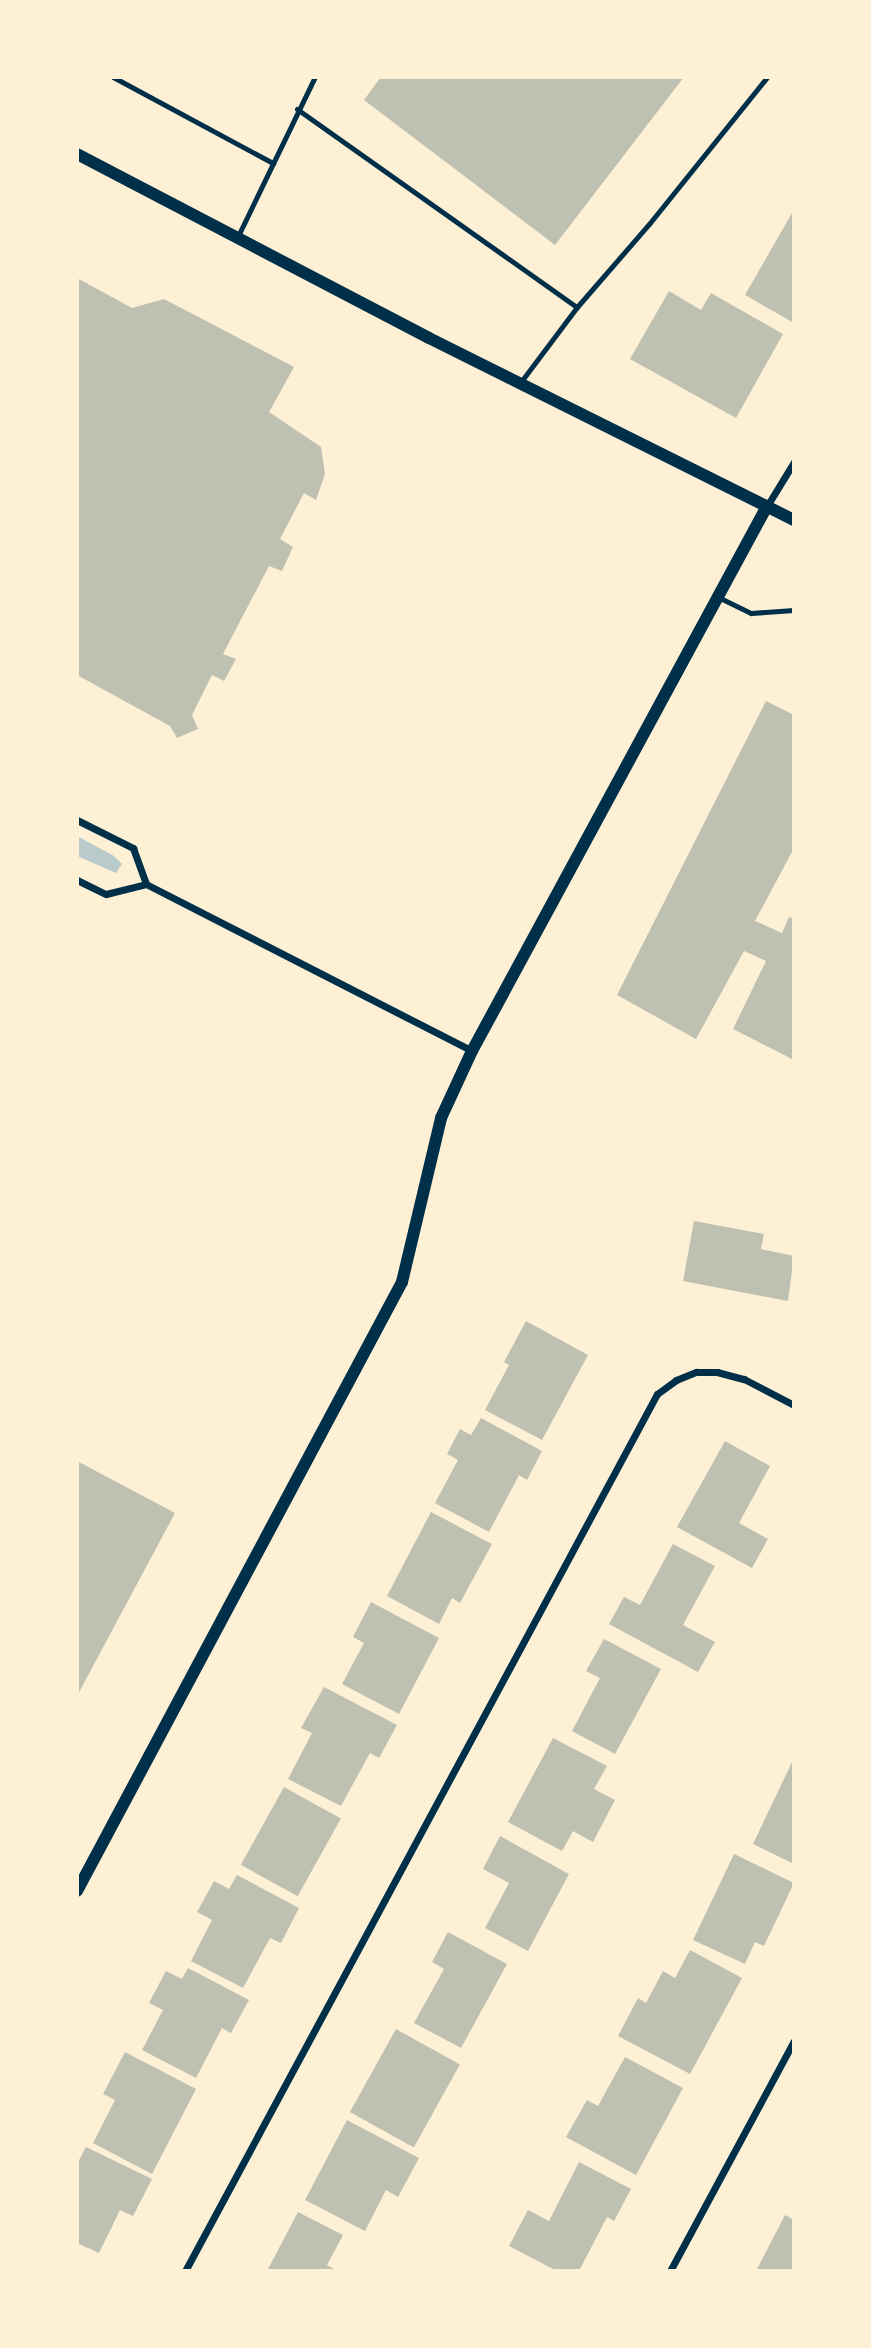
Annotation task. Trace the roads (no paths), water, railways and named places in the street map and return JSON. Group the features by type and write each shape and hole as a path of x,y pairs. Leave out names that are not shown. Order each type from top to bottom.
{"street":[{"path":"77,154 520,383 794,520"},
{"path":"77,1891 402,1282 441,1118 472,1051 767,506 794,462"},
{"path":"77,820 133,848 146,884"},
{"path":"77,880 106,894 146,884 472,1051"},
{"path":"185,2271 657,1394 676,1380 696,1372 717,1372 744,1379 794,1405"},
{"path":"670,2271 794,2041"}],"lane":[{"path":"113,77 273,163"},
{"path":"237,237 297,109 315,77"},
{"path":"520,383 577,307 649,224 767,77"},
{"path":"297,109 577,307"},
{"path":"718,597 751,613 794,610"}]}
